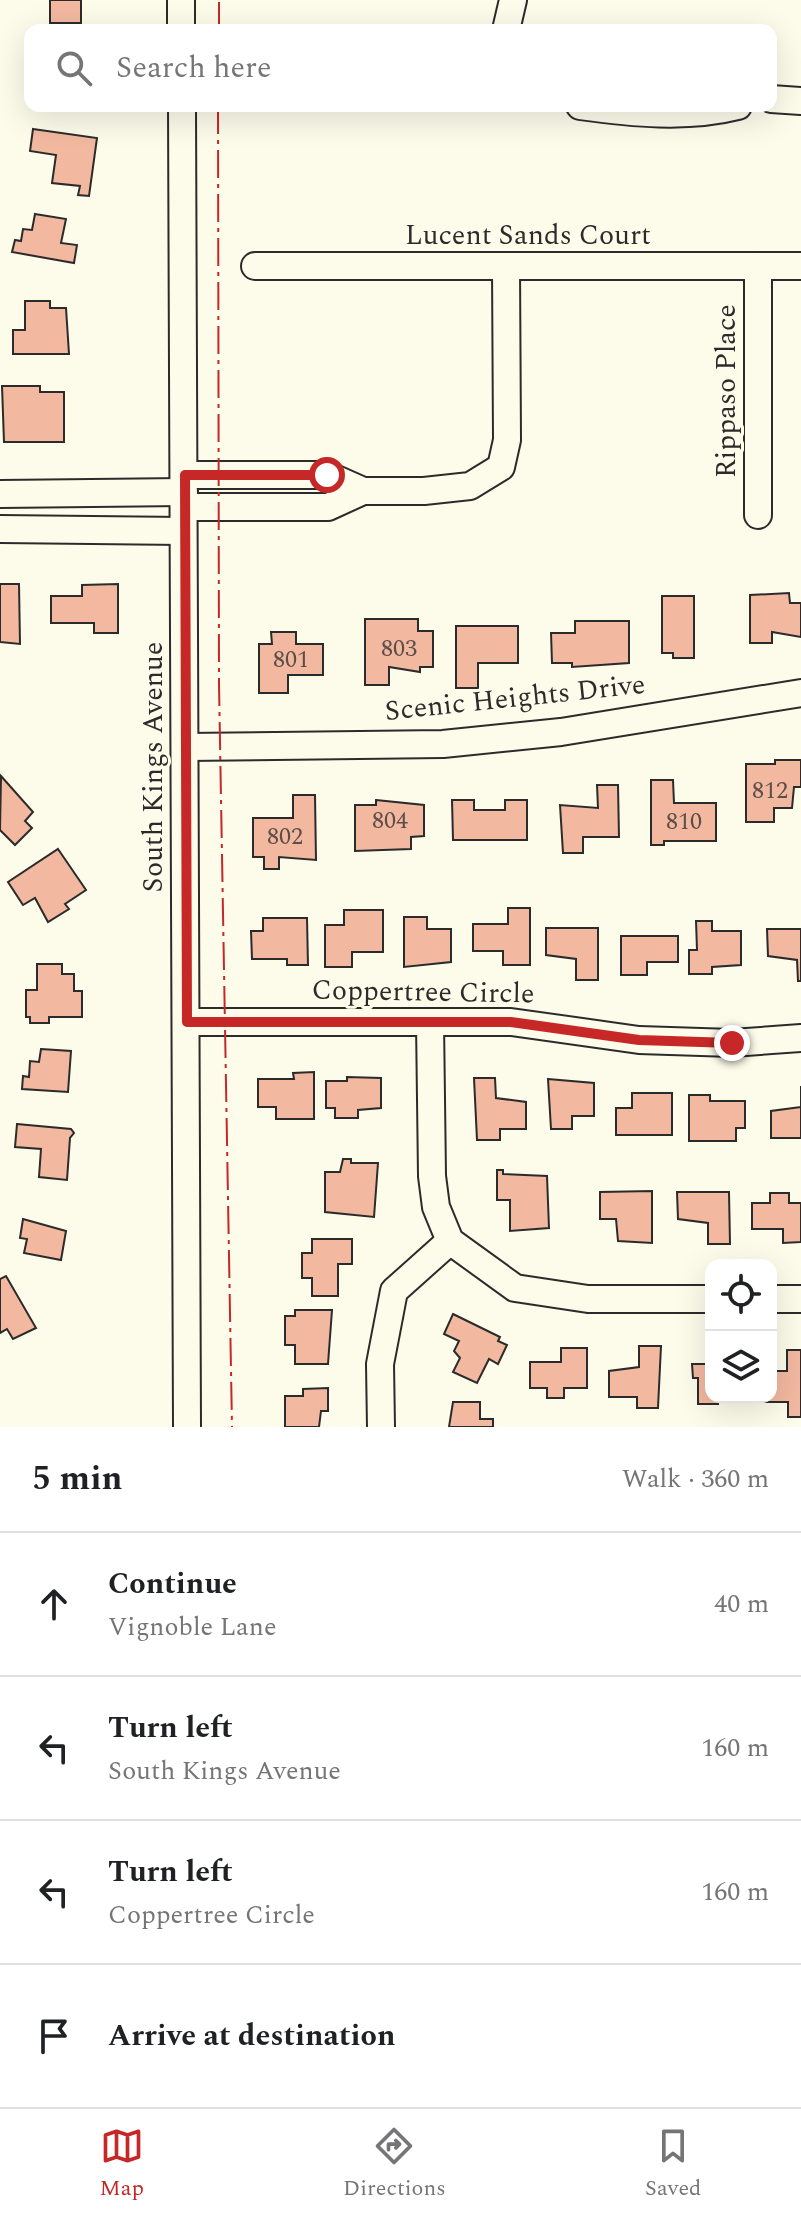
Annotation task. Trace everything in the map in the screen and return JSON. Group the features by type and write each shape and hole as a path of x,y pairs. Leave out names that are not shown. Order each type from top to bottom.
{"street":[{"path":"181,0 181,24"},
{"path":"507,24 513,0"},
{"path":"777,99 801,101"},
{"name":"South Kings Avenue","path":"182,112 187,1427"},
{"path":"655,112 694,112"},
{"name":"Lucent Sands Court","path":"255,266 801,266"},
{"path":"0,529 327,475 363,491 424,491 470,486 501,467 507,440 506,267"},
{"name":"Rippaso Place","path":"758,267 758,515"},
{"path":"0,494 184,501"},
{"name":"Scenic Heights Drive","path":"186,747 443,744 561,732 801,693"},
{"name":"Coppertree Circle","path":"187,1022 511,1022 639,1040 732,1043 801,1038"},
{"path":"430,1022 432,1176 436,1207 450,1241 515,1288 588,1299 705,1299"},
{"path":"381,1427 380,1364 394,1291 450,1241"},
{"path":"777,1299 801,1299"}],"building":[{"path":"50,0 81,0 81,23 50,23"},
{"path":"33,129 97,138 89,196 78,195 80,186 52,183 56,155 30,151"},
{"path":"35,214 66,219 61,243 77,245 74,263 12,252 15,240 21,241 23,229 32,230"},
{"path":"25,301 50,301 50,308 66,308 69,354 13,354 13,330 25,330"},
{"path":"2,386 40,386 40,392 64,392 64,442 4,442"},
{"path":"0,584 19,584 20,644 0,642"},
{"path":"118,584 118,633 94,633 94,623 51,623 51,596 82,596 82,585"},
{"path":"789,593 790,603 801,603 801,637 772,632 772,643 750,643 750,595"},
{"path":"662,596 694,596 694,658 673,658 673,653 662,653"},
{"path":"365,619 418,619 418,631 433,631 433,667 420,667 420,672 389,667 389,685 365,685"},
{"path":"575,621 629,621 629,663 572,667 572,663 552,663 551,633 575,633"},
{"path":"456,626 518,626 518,663 478,663 478,688 456,688"},
{"path":"271,632 296,632 296,644 323,644 323,675 288,675 288,693 259,693 259,644 272,644"},
{"path":"775,760 801,760 801,787 794,787 792,808 774,808 774,822 746,822 746,764 775,764"},
{"path":"1,776 33,812 25,821 32,828 15,845 0,830"},
{"path":"651,780 673,780 674,803 716,803 716,841 664,841 664,845 651,845"},
{"path":"597,785 618,785 619,837 583,837 583,853 563,853 560,805 598,808"},
{"path":"293,795 315,795 316,860 279,857 279,869 264,869 264,857 253,857 253,818 293,818"},
{"path":"376,800 424,805 424,836 411,837 411,849 355,851 355,805 376,805"},
{"path":"452,800 474,800 474,810 505,810 505,800 527,800 527,840 453,840"},
{"path":"58,849 86,890 65,904 69,909 48,922 35,898 23,905 8,882"},
{"path":"508,908 530,908 530,965 503,965 503,951 473,951 473,924 508,924"},
{"path":"344,910 383,910 383,952 352,952 352,967 325,967 325,925 344,925"},
{"path":"404,917 427,917 427,929 451,929 451,962 404,967"},
{"path":"263,918 307,918 308,965 287,965 287,959 252,959 251,931 263,931"},
{"path":"696,921 712,921 712,931 741,931 741,965 712,967 712,974 689,974 689,950 697,950"},
{"path":"546,928 598,928 598,980 576,980 576,959 546,955"},
{"path":"767,929 801,929 801,981 798,981 797,960 768,956"},
{"path":"621,936 678,936 678,962 647,962 647,975 621,975"},
{"path":"37,964 62,964 62,974 74,974 74,991 82,991 82,1017 49,1017 49,1023 30,1023 30,1017 26,1017 26,990 37,990"},
{"path":"41,1049 71,1051 68,1092 22,1089 23,1076 29,1077 30,1061 39,1062"},
{"path":"314,1072 314,1119 276,1119 276,1107 258,1107 258,1079 294,1079 293,1073"},
{"path":"347,1077 381,1078 381,1108 358,1110 358,1118 335,1118 335,1108 326,1108 326,1081 347,1081"},
{"path":"474,1078 495,1078 496,1098 526,1102 526,1129 500,1129 500,1140 477,1140"},
{"path":"548,1079 594,1083 594,1116 572,1116 572,1129 551,1129"},
{"path":"632,1093 672,1093 672,1135 616,1135 616,1108 632,1108"},
{"path":"689,1095 710,1095 710,1101 745,1101 745,1128 736,1128 736,1141 689,1141"},
{"path":"801,1107 801,1138 771,1138 771,1111"},
{"path":"17,1124 71,1129 74,1133 70,1138 67,1180 39,1177 41,1149 15,1147"},
{"path":"343,1159 351,1159 351,1163 378,1163 374,1217 325,1212 325,1172 340,1172"},
{"path":"497,1170 503,1170 503,1174 547,1176 549,1228 510,1231 510,1200 497,1200"},
{"path":"652,1191 652,1243 618,1241 616,1219 600,1219 600,1192"},
{"path":"677,1192 729,1192 730,1244 708,1244 708,1223 678,1219"},
{"path":"770,1193 789,1193 789,1203 801,1203 801,1242 783,1243 783,1229 752,1229 752,1203 770,1203"},
{"path":"23,1219 66,1231 61,1260 24,1253 27,1239 20,1238"},
{"path":"312,1239 352,1239 352,1264 338,1264 338,1296 312,1296 312,1278 302,1278 302,1253 312,1253"},
{"path":"6,1276 36,1328 13,1339 7,1329 0,1333 0,1279"},
{"path":"295,1310 332,1310 328,1364 295,1364 295,1345 285,1345 285,1316 295,1316"},
{"path":"453,1314 500,1337 498,1341 507,1345 498,1364 489,1359 477,1383 453,1372 460,1358 454,1351 459,1341 444,1334"},
{"path":"639,1346 661,1346 658,1408 637,1408 637,1397 609,1397 609,1371 639,1367"},
{"path":"561,1348 587,1348 587,1388 564,1388 564,1398 547,1398 547,1388 530,1388 530,1362 561,1362"},
{"path":"787,1350 801,1350 801,1417 788,1417 788,1402 777,1402 777,1371 787,1371"},
{"path":"692,1364 705,1364 705,1403 718,1404 698,1404 698,1378 693,1378"},
{"path":"328,1388 328,1411 321,1411 319,1427 285,1427 285,1396 303,1396 303,1389"},
{"path":"453,1402 480,1402 480,1419 493,1419 493,1427 449,1427"}],"power":[{"path":"219,0 219,24"},
{"path":"218,112 219,684 232,1427"}],"route":[{"path":"327,475 185,475 187,1022 511,1022 639,1040 732,1043"}]}
